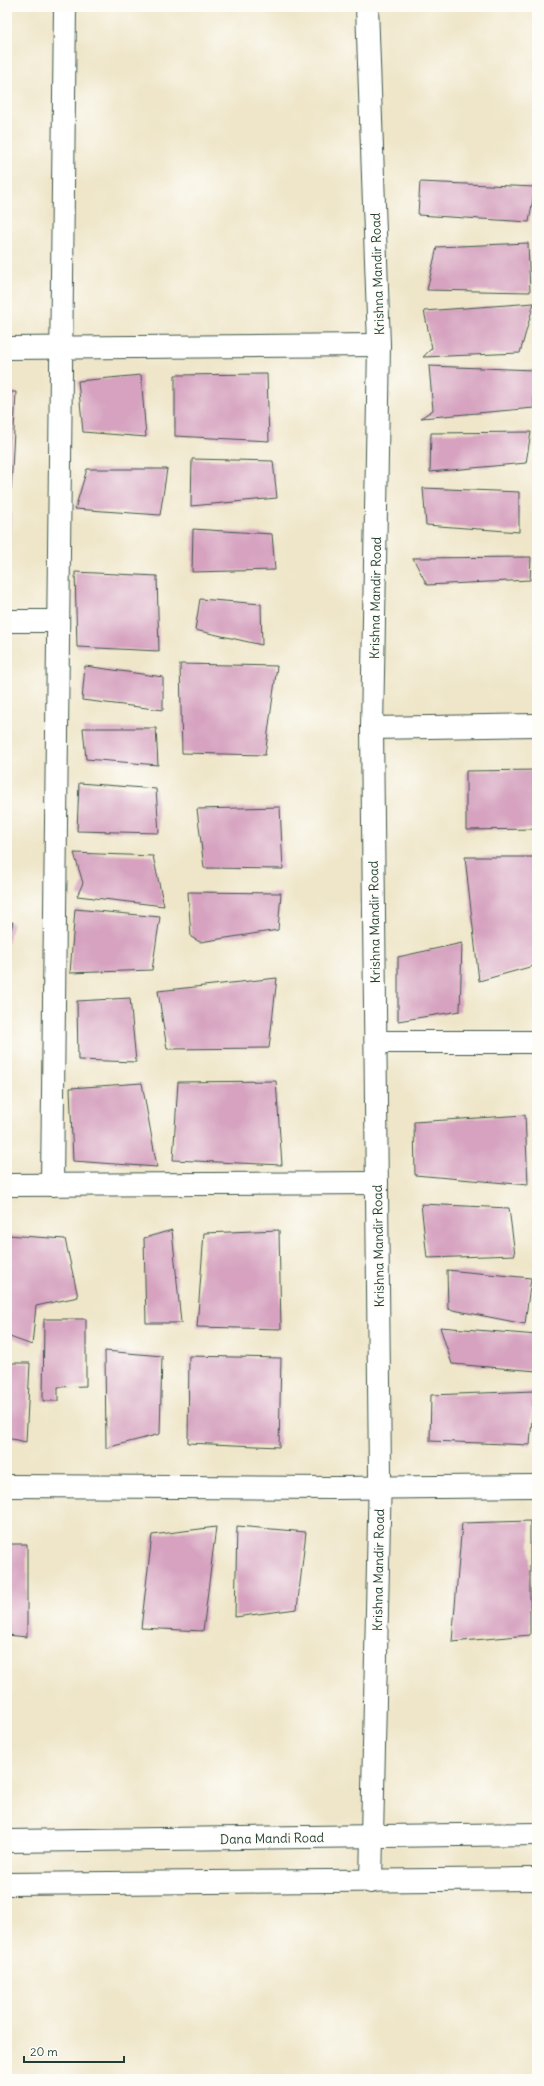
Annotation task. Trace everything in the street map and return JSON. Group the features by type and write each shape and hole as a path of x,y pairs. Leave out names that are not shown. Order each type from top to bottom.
{"street":[{"path":"52,1185 60,347 65,7"},
{"name":"Krishna Mandir Road","path":"367,7 379,345 372,728 380,1488 371,1882"},
{"path":"7,348 379,345"},
{"path":"7,622 58,621"},
{"path":"372,728 537,725"},
{"path":"376,1042 537,1042"},
{"path":"7,1185 377,1184"},
{"path":"7,1486 380,1488 537,1486"},
{"name":"Dana Mandi Road","path":"7,1841 537,1834"},
{"path":"7,1884 371,1882 537,1879"}],"building":[{"path":"420,182 535,187 529,222 418,215"},
{"path":"528,243 530,292 427,290 437,247"},
{"path":"534,303 520,353 423,357 432,348 424,311"},
{"path":"429,366 534,370 534,408 421,418 433,410"},
{"path":"267,374 269,441 175,436 175,375"},
{"path":"141,375 146,437 83,432 78,381"},
{"path":"7,392 16,392 11,489 7,488"},
{"path":"531,432 526,463 430,472 431,433"},
{"path":"192,459 273,461 277,498 191,506"},
{"path":"87,469 167,469 160,515 75,509"},
{"path":"423,488 519,492 519,532 426,525"},
{"path":"7,512 11,512 8,575 7,575"},
{"path":"193,529 272,534 275,570 192,572"},
{"path":"531,557 530,580 427,585 413,558"},
{"path":"75,572 157,576 159,651 77,647"},
{"path":"200,599 261,604 262,645 195,630"},
{"path":"180,664 277,666 265,755 182,753"},
{"path":"85,666 163,677 163,710 82,700"},
{"path":"83,728 156,728 158,765 86,759"},
{"path":"537,770 537,829 466,830 466,771"},
{"path":"79,783 156,789 159,833 77,831"},
{"path":"280,807 283,869 204,868 197,809"},
{"path":"74,853 153,856 164,906 77,896 83,883"},
{"path":"465,857 537,857 537,965 479,981"},
{"path":"188,892 281,893 278,930 200,942 191,937"},
{"path":"75,909 160,917 152,970 70,973"},
{"path":"13,922 8,943 7,943 7,923"},
{"path":"462,943 460,1011 398,1021 398,957"},
{"path":"277,978 269,1048 167,1049 158,991"},
{"path":"130,998 136,1062 78,1060 77,1001"},
{"path":"276,1081 282,1165 173,1160 178,1082"},
{"path":"142,1083 157,1167 73,1161 70,1088"},
{"path":"525,1115 528,1185 415,1175 414,1122"},
{"path":"421,1204 509,1208 515,1255 427,1258"},
{"path":"172,1230 181,1323 146,1323 144,1238"},
{"path":"279,1230 281,1329 197,1327 204,1233"},
{"path":"7,1235 65,1239 78,1297 36,1306 32,1345 7,1336"},
{"path":"447,1270 531,1278 525,1324 448,1309"},
{"path":"44,1319 86,1319 86,1386 58,1387 58,1401 43,1401"},
{"path":"440,1327 537,1335 537,1371 452,1364"},
{"path":"105,1351 162,1356 160,1434 106,1448"},
{"path":"189,1356 281,1358 279,1447 188,1443"},
{"path":"7,1363 30,1363 26,1442 7,1438"},
{"path":"534,1391 530,1445 430,1441 431,1395"},
{"path":"530,1521 530,1635 452,1642 462,1523"},
{"path":"237,1526 306,1532 297,1609 235,1617"},
{"path":"216,1527 203,1631 141,1628 152,1535"},
{"path":"7,1544 27,1544 27,1637 7,1635"}]}
